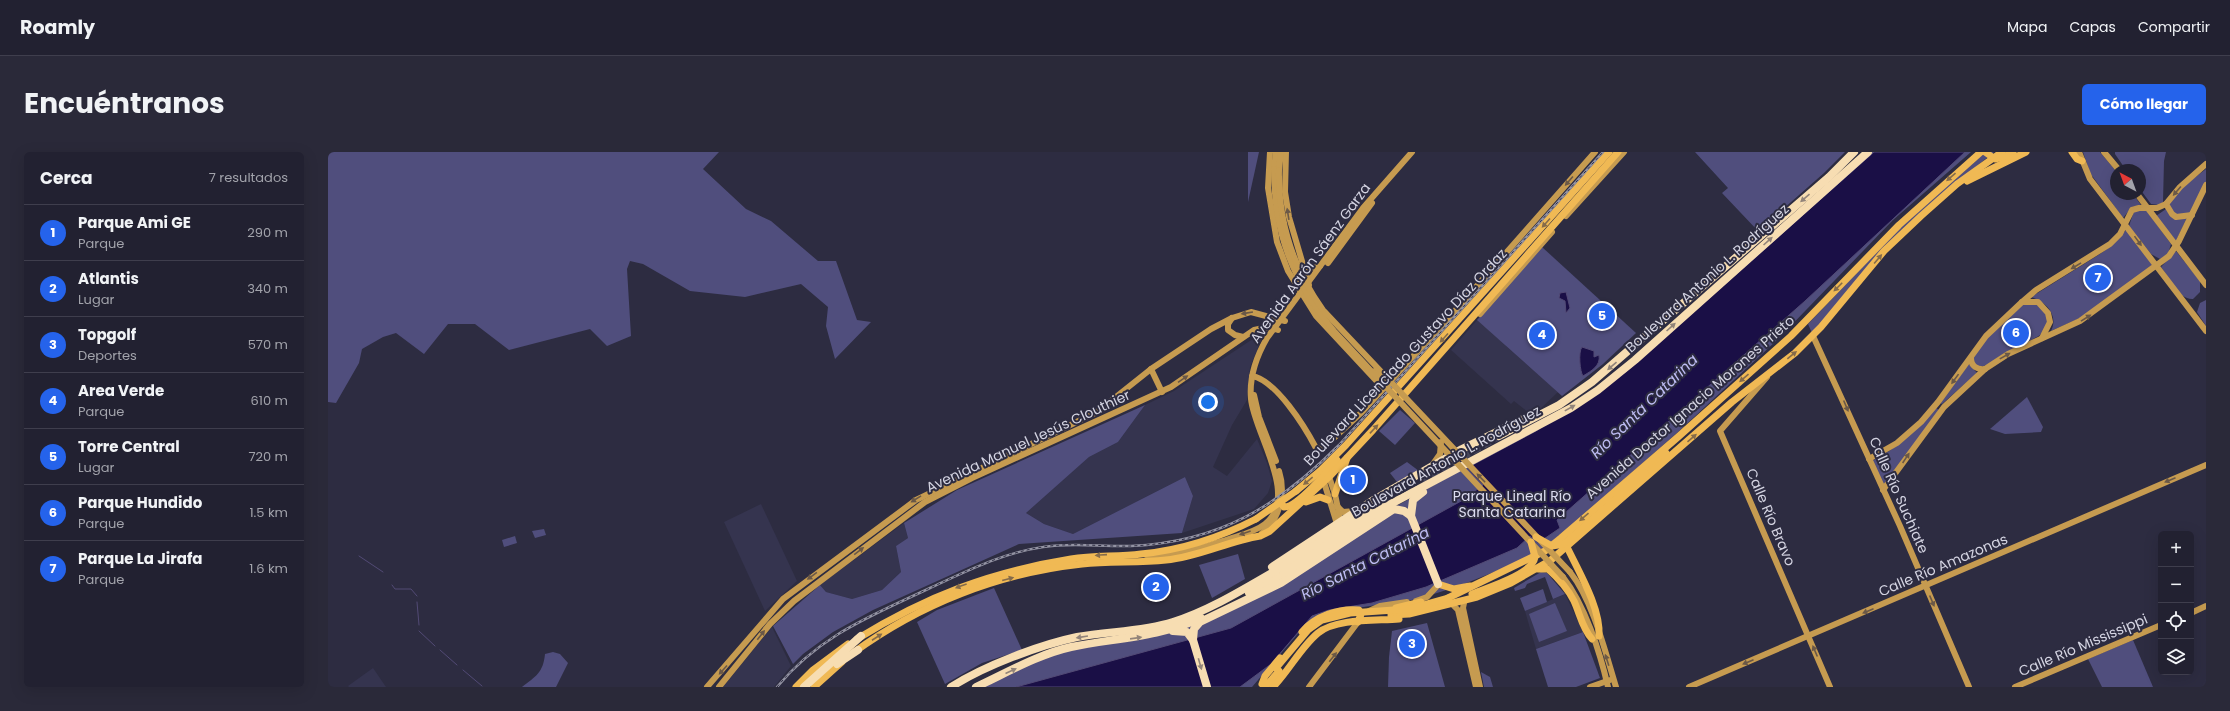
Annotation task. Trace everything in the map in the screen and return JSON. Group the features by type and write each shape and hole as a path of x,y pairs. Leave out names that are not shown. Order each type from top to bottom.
{"highway":[{"name":"Boulevard Antonio L. Rodríguez","path":"1499,436 1576,394 1606,371 1813,191 1854,152"},
{"name":"Boulevard Antonio L. Rodríguez","path":"1383,504 1400,499 1449,473 1466,462 1536,427 1585,400 1635,360 1868,152"},
{"path":"1251,585 1263,573 1359,510 1453,454 1516,421 1545,412"},
{"path":"1462,449 1460,455 1466,462"},
{"path":"1453,454 1457,458 1466,462"},
{"path":"1400,499 1449,469 1453,463 1453,454"},
{"path":"1438,585 1411,516 1412,504 1415,497 1441,481 1449,473"},
{"name":"Boulevard Antonio L. Rodríguez","path":"976,687 1053,653 1070,648 1164,632 1212,612 1283,570 1420,480"},
{"path":"1207,687 1193,640 1194,628 1200,622 1280,583 1354,536 1362,528 1394,509 1404,510 1411,516"},
{"name":"Boulevard Antonio L. Rodríguez","path":"951,687 983,669 1059,642 1095,634 1138,630 1173,622 1196,613 1283,570"},
{"path":"1164,632 1184,631 1193,640"},
{"path":"804,687 861,636"},
{"path":"812,687 844,658 858,650"}],"main road":[{"name":"Boulevard Licenciado Gustavo Díaz Ordaz","path":"858,650 910,617 943,601 983,585 1025,574 1082,564 1181,558 1255,537 1274,529 1296,509 1346,445 1470,309 1609,152"},
{"name":"Boulevard Licenciado Gustavo Díaz Ordaz","path":"796,687 831,656 861,636 905,610 939,594 980,579 1023,568 1073,558 1140,554 1186,547 1201,543 1256,519 1296,491 1324,475 1347,457 1400,399 1618,152"},
{"name":"Avenida Doctor Ignacio Morones Prieto","path":"1278,670 1308,630 1322,620 1350,613 1409,610 1448,598 1545,551 1678,437 1791,336 1899,225 1981,152"},
{"path":"1986,152 1995,159 2007,153 2018,152"},
{"path":"1957,184 2026,152"},
{"path":"2074,152 2082,161"},
{"name":"Avenida Doctor Ignacio Morones Prieto","path":"1278,670 1311,633 1324,624 1349,618 1409,614 1473,596 1511,583 1536,570 1567,547 1732,402 1813,336 1884,252 1957,184 2007,153"},
{"path":"1464,328 1462,324 1469,314 1470,309"},
{"path":"1273,687 1318,633 1329,627 1358,622 1413,617 1464,603 1473,596 1504,582 1531,566 1535,557 1533,540 1552,546 1564,544 1671,449 1678,437"},
{"path":"1335,494 1347,457"},
{"path":"1280,502 1284,507 1291,506 1324,475"},
{"path":"1296,509 1319,497 1332,504"},
{"path":"1536,570 1548,569 1560,582 1574,602 1586,630 1596,637 1599,626 1591,600 1567,547"},
{"path":"1376,621 1374,613 1379,610 1438,598 1464,587 1489,579"},
{"path":"1438,585 1450,588 1464,587"},
{"path":"1448,598 1473,596"},
{"path":"1262,686 1268,672 1305,628 1318,618 1333,612 1357,610 1361,614 1358,622"},
{"path":"1262,686 1278,670"}],"street":[{"path":"1270,152 1268,188 1277,242 1288,270 1306,302 1327,328 1394,392 1453,454"},
{"path":"1276,152 1279,199 1284,229 1312,296 1338,328 1466,462 1563,577 1578,599 1596,637 1615,684 1590,687"},
{"path":"1281,152 1277,169 1275,201 1280,230 1287,253 1308,298 1334,331 1533,540 1570,572 1584,594 1607,685"},
{"path":"1286,152 1285,192 1293,236 1309,284 1321,312 1386,386"},
{"name":"Avenida Aarón Sáenz Garza","path":"1309,284 1320,266 1363,208 1412,152"},
{"name":"Avenida Aarón Sáenz Garza","path":"1140,554 1159,556 1203,547 1257,529 1272,517 1276,498 1277,478 1253,411 1250,390 1253,376 1276,329 1387,184 1417,152"},
{"path":"1253,376 1274,389 1320,450 1350,424 1386,386 1461,304 1595,152"},
{"name":"Boulevard Licenciado Gustavo Díaz Ordaz","path":"1464,328 1486,308 1624,152"},
{"path":"2104,152 2114,164"},
{"path":"2082,161 2090,179 2206,331"},
{"path":"1869,459 1890,448 1904,438 1938,402 1986,336 2022,302 2036,290 2110,244 2120,234 2132,210 2139,208 2157,208 2166,204 2180,187 2206,164"},
{"path":"1883,490 1944,407 1985,369 2008,354 2080,321 2169,256 2176,246 2206,185"},
{"path":"2142,200 2206,285"},
{"path":"2166,204 2172,214 2176,217 2192,215"},
{"path":"1277,242 1286,235 1293,236"},
{"path":"1303,264 1310,268 1320,266"},
{"name":"Avenida Aarón Sáenz Garza","path":"1283,320 1299,302 1302,294"},
{"path":"1299,302 1306,302"},
{"path":"2022,302 2038,302 2048,313 2050,322 2046,334 2041,339"},
{"name":"Avenida Manuel Jesús Clouthier","path":"707,687 783,599 907,506 930,491 1097,412 1151,369 1211,328 1232,318 1251,312 1283,320"},
{"path":"1232,318 1228,324 1230,332 1235,336 1243,337"},
{"name":"Avenida Manuel Jesús Clouthier","path":"719,687 770,624 794,601 925,502 1006,462 1162,392 1260,327 1276,329"},
{"name":"Calle Río Suchiate","path":"1813,336 1926,586 1969,687"},
{"path":"1971,358 1972,363 1976,368 1985,369"},
{"path":"1151,369 1162,392"},
{"name":"Calle Río Bravo","path":"1773,370 1720,430 1830,687"},
{"name":"Avenida Aarón Sáenz Garza","path":"1253,376 1257,409 1281,476 1280,502 1274,521 1255,537"},
{"path":"1938,402 1944,407"},
{"path":"1430,468 1440,454 1441,442"},
{"name":"Calle Río Amazonas","path":"1689,687 2206,465"},
{"path":"1324,475 1335,494 1332,504 1332,519 1326,532"},
{"path":"1324,475 1339,523 1348,535 1354,536"},
{"path":"1332,504 1345,512 1359,510"},
{"path":"1328,553 1338,542 1339,523"},
{"path":"1309,687 1358,622 1374,609 1424,599 1434,592 1438,585"},
{"path":"1464,603 1463,608 1480,687"},
{"path":"1454,606 1458,610 1476,687"},
{"path":"2194,611 2206,606"},
{"name":"Calle Río Mississippi","path":"2015,687 2158,626"}],"shaded area":[{"path":"1493,302 1506,346 1558,392 1537,412 1529,413 1514,401 1511,404 1451,350"},
{"path":"1265,331 1250,367 1247,400 1232,425 1213,467 1227,476 1257,439 1267,463 1272,481 1268,493 1254,509 1182,533 1193,496 1185,477 1073,534 1044,524 1026,513 1089,457 1118,442 1145,405 1174,391"},
{"path":"761,504 797,581 765,611 724,522"},
{"path":"904,523 908,538 896,546 901,572 882,590 852,599 826,592 820,585"},
{"path":"1565,594 1583,632 1536,649 1525,611"},
{"path":"772,627 791,666 774,687 723,687"},
{"path":"373,668 386,687 348,686"}],"green space":[{"path":"328,152 719,152 703,169 746,209 771,221 818,261 836,261 857,320 871,322 835,359 826,326 828,307 801,284 745,297 690,291 643,264 630,261 627,269 631,336 607,346 590,329 509,350 475,324 448,324 424,354 396,333 383,337 362,349 359,363 336,403 328,402"},
{"path":"1248,152 1259,152 1248,202"},
{"path":"1695,152 1845,152 1824,173 1758,231 1722,193 1728,188"},
{"name":"Río Santa Catarina","path":"1871,152 1971,152 1893,220 1776,341 1678,432 1544,550 1459,586 1418,599 1329,612 1302,629 1252,687 976,687 1066,649 1167,632 1259,593 1393,508 1581,403"},
{"path":"1986,152 1994,152 1972,170 1861,275 1812,333 1808,324 1900,228"},
{"path":"2083,152 2100,152 2110,164 2110,200 2137,200 2141,205 2132,207 2123,218 2090,173"},
{"path":"2115,152 2166,152 2164,161 2163,202 2159,205 2151,204 2146,197 2146,164 2122,164"},
{"path":"2206,169 2206,182 2190,213 2175,215 2170,206 2172,199 2186,184"},
{"path":"2166,209 2171,216 2187,218 2176,241 2156,216"},
{"path":"2134,211 2147,211 2171,244 2168,254 2160,259 2151,254 2129,226"},
{"path":"2126,230 2152,264 2151,268 2080,318 2051,331 2053,320 2050,310 2042,302 2031,297 2100,254 2111,246"},
{"path":"1542,247 1636,333 1603,364 1562,396 1477,320"},
{"path":"2176,251 2200,281 2200,292 2193,299 2183,296 2179,292 2161,267"},
{"path":"2206,300 2206,326 2197,312 2200,303"},
{"path":"2029,302 2040,307 2047,314 2047,324 2040,335 2003,354 1985,366 1975,365 1973,357 1986,337 2022,304"},
{"path":"1969,364 1977,373 1942,404 1940,403"},
{"path":"2027,397 2043,427 2041,432 2005,434 1990,429"},
{"path":"1145,405 1118,442 1089,457 1026,513 1044,524 1073,534 1185,477 1193,496 1182,533 1019,544 873,610 833,632 803,654 793,664 773,626 820,585 826,592 852,599 882,590 901,572 896,546 908,538 904,523 957,490"},
{"path":"1936,408 1939,410 1884,486 1872,461 1907,438"},
{"path":"1400,410 1415,423 1395,445 1379,431"},
{"path":"1407,462 1419,471 1397,482 1390,473"},
{"path":"1351,473 1362,483 1346,488"},
{"path":"544,529 546,535 535,538 532,531"},
{"path":"515,536 517,543 504,547 502,540"},
{"path":"1238,554 1245,579 1212,598 1199,565"},
{"path":"1541,572 1547,573 1565,594 1553,599 1545,577 1527,584 1525,588 1515,591 1514,588"},
{"path":"994,588 1022,650 982,663 945,684 917,622 937,610"},
{"path":"1543,589 1547,602 1525,611 1520,598"},
{"path":"1555,603 1567,631 1539,642 1529,614"},
{"path":"1427,623 1445,687 1388,687 1392,631"},
{"path":"1583,632 1600,678 1576,687 1548,687 1536,649"},
{"path":"2133,640 2153,687 2102,687 2088,659"},
{"path":"553,652 560,654 568,663 556,687 522,687 535,677 541,670 545,654"},
{"path":"1481,672 1490,677 1493,687 1484,687"}],"water":[{"name":"Río Santa Catarina","path":"1874,152 1965,152 1805,301 1557,520 1560,528 1538,543 1530,536 1517,548 1426,587 1372,603 1329,610 1312,616 1271,664 1240,687 1016,687 1231,628 1463,500 1483,485 1467,468 1536,431 1627,371"},
{"path":"1566,292 1570,308 1566,313 1565,301 1559,298 1560,293"},
{"path":"1582,347 1594,351 1594,357 1599,355 1595,368 1583,376 1580,362"}],"waterway":[{"path":"359,556 383,572"},
{"path":"392,585 395,589 411,589 417,596"},
{"path":"417,602 419,625"},
{"path":"419,631 435,646"},
{"path":"440,650 457,665"},
{"path":"463,670 482,686"}],"tunnel":[{"path":"1420,480 1499,436"}],"railway":[{"path":"777,687 811,654 848,628 930,588 999,558 1043,547 1076,545 1131,546 1163,543 1192,537 1220,528 1246,517 1270,503 1316,467 1339,445 1603,152"}],"place":[{"name":"Parque La Jirafa","path":"2098,278"},
{"name":"Torre Central","path":"1602,316"},
{"name":"Parque Hundido","path":"2016,333"},
{"name":"Area Verde","path":"1542,335"},
{"name":"Parque Ami GE","path":"1353,480"},
{"name":"Atlantis","path":"1156,587"},
{"name":"Topgolf","path":"1412,644"}],"park label":[{"name":"Parque Lineal Río Santa Catarina","path":"1512,504"}]}
